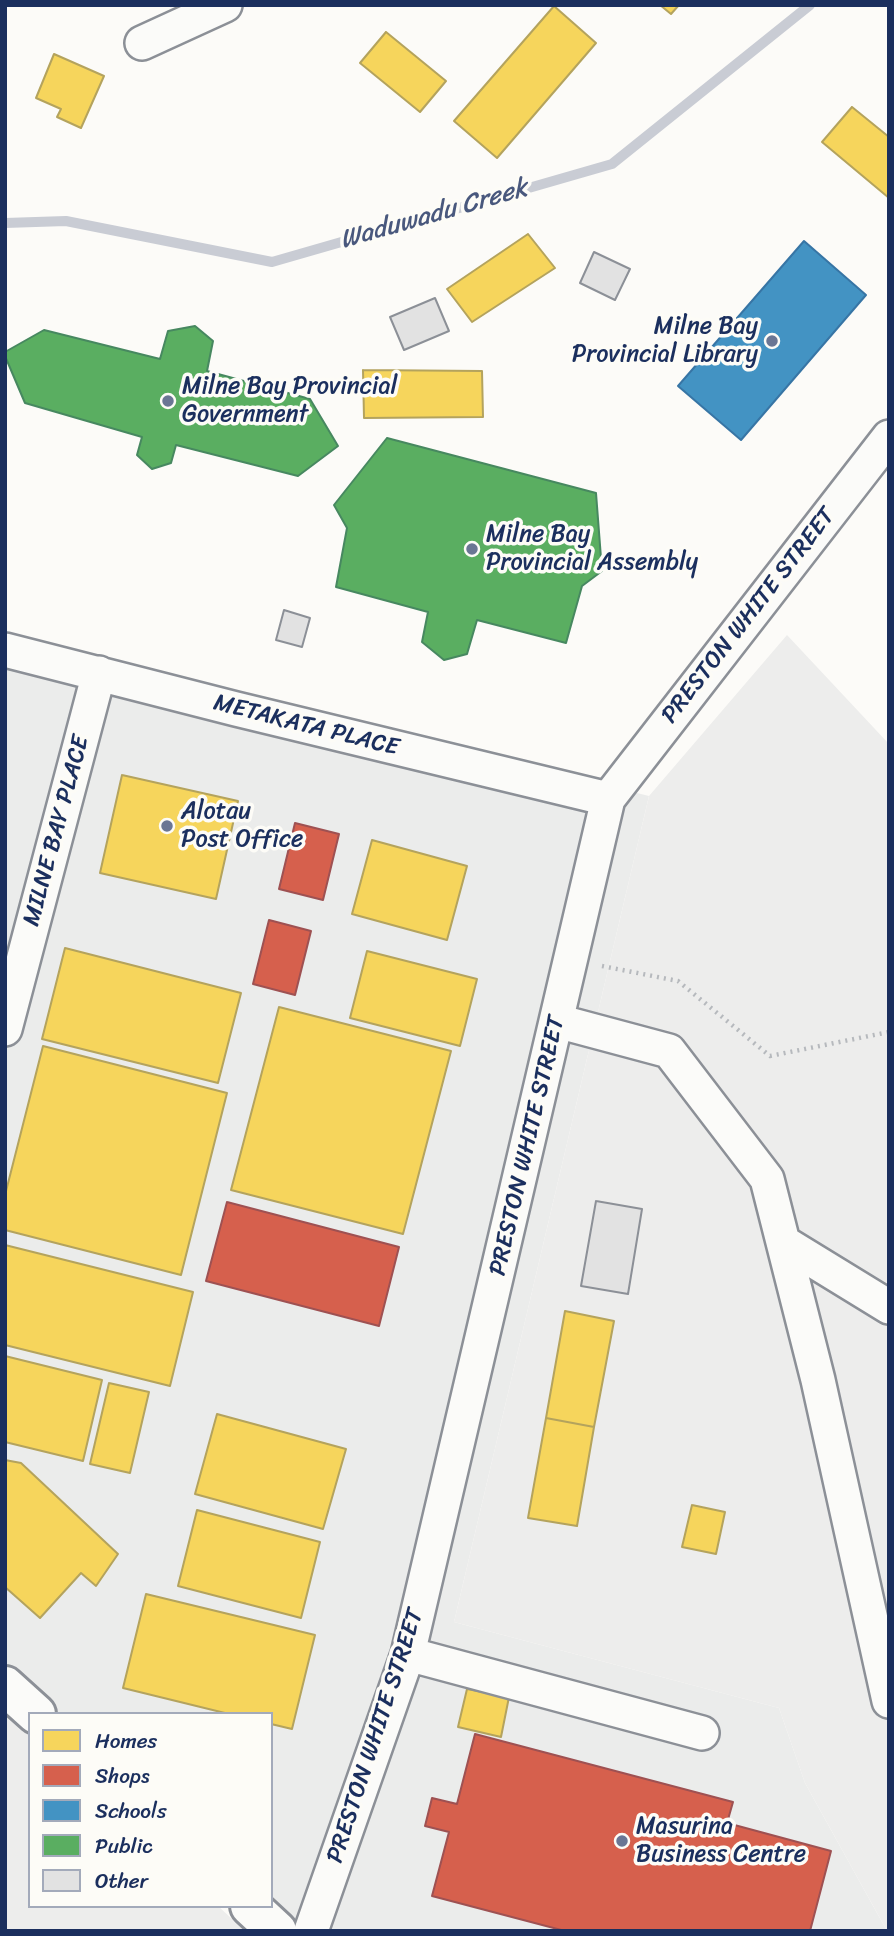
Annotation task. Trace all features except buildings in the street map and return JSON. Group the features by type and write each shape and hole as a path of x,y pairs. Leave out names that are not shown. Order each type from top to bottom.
{"main road":[{"path":"5,1686 34,1712"},
{"path":"252,1908 277,1931"}],"street":[{"path":"142,43 225,5"},
{"name":"PRESTON WHITE STREET","path":"311,1931 408,1654 608,799 889,437"},
{"name":"METAKATA PLACE","path":"5,650 608,799"},
{"name":"MILNE BAY PLACE","path":"5,1029 99,673"},
{"path":"557,1021 669,1051 767,1179 818,1380 889,1701"},
{"path":"783,1242 889,1307"},
{"path":"408,1654 702,1733"}],"path":[{"path":"571,960 678,981 769,1056 889,1032"}],"shaded area":[{"path":"5,634 649,796 454,1622 779,1708 805,1783 887,1931 298,1931 273,1908 273,1712 50,1712 5,1672"},
{"path":"787,635 889,744 889,1931 805,1783 779,1708 454,1622 649,796"},
{"path":"5,1713 28,1733 28,1908 220,1908 245,1931 5,1931"}],"waterway":[{"name":"Waduwadu Creek","path":"5,223 66,221 272,262 612,164 810,5"}],"place":[{"name":"Milne Bay Provincial Library","path":"772,341"},
{"name":"Milne Bay Provincial Government","path":"168,401"},
{"name":"Milne Bay Provincial Assembly","path":"472,549"},
{"name":"Alotau Post Office","path":"167,826"},
{"name":"Masurina Business Centre","path":"622,1841"}]}
